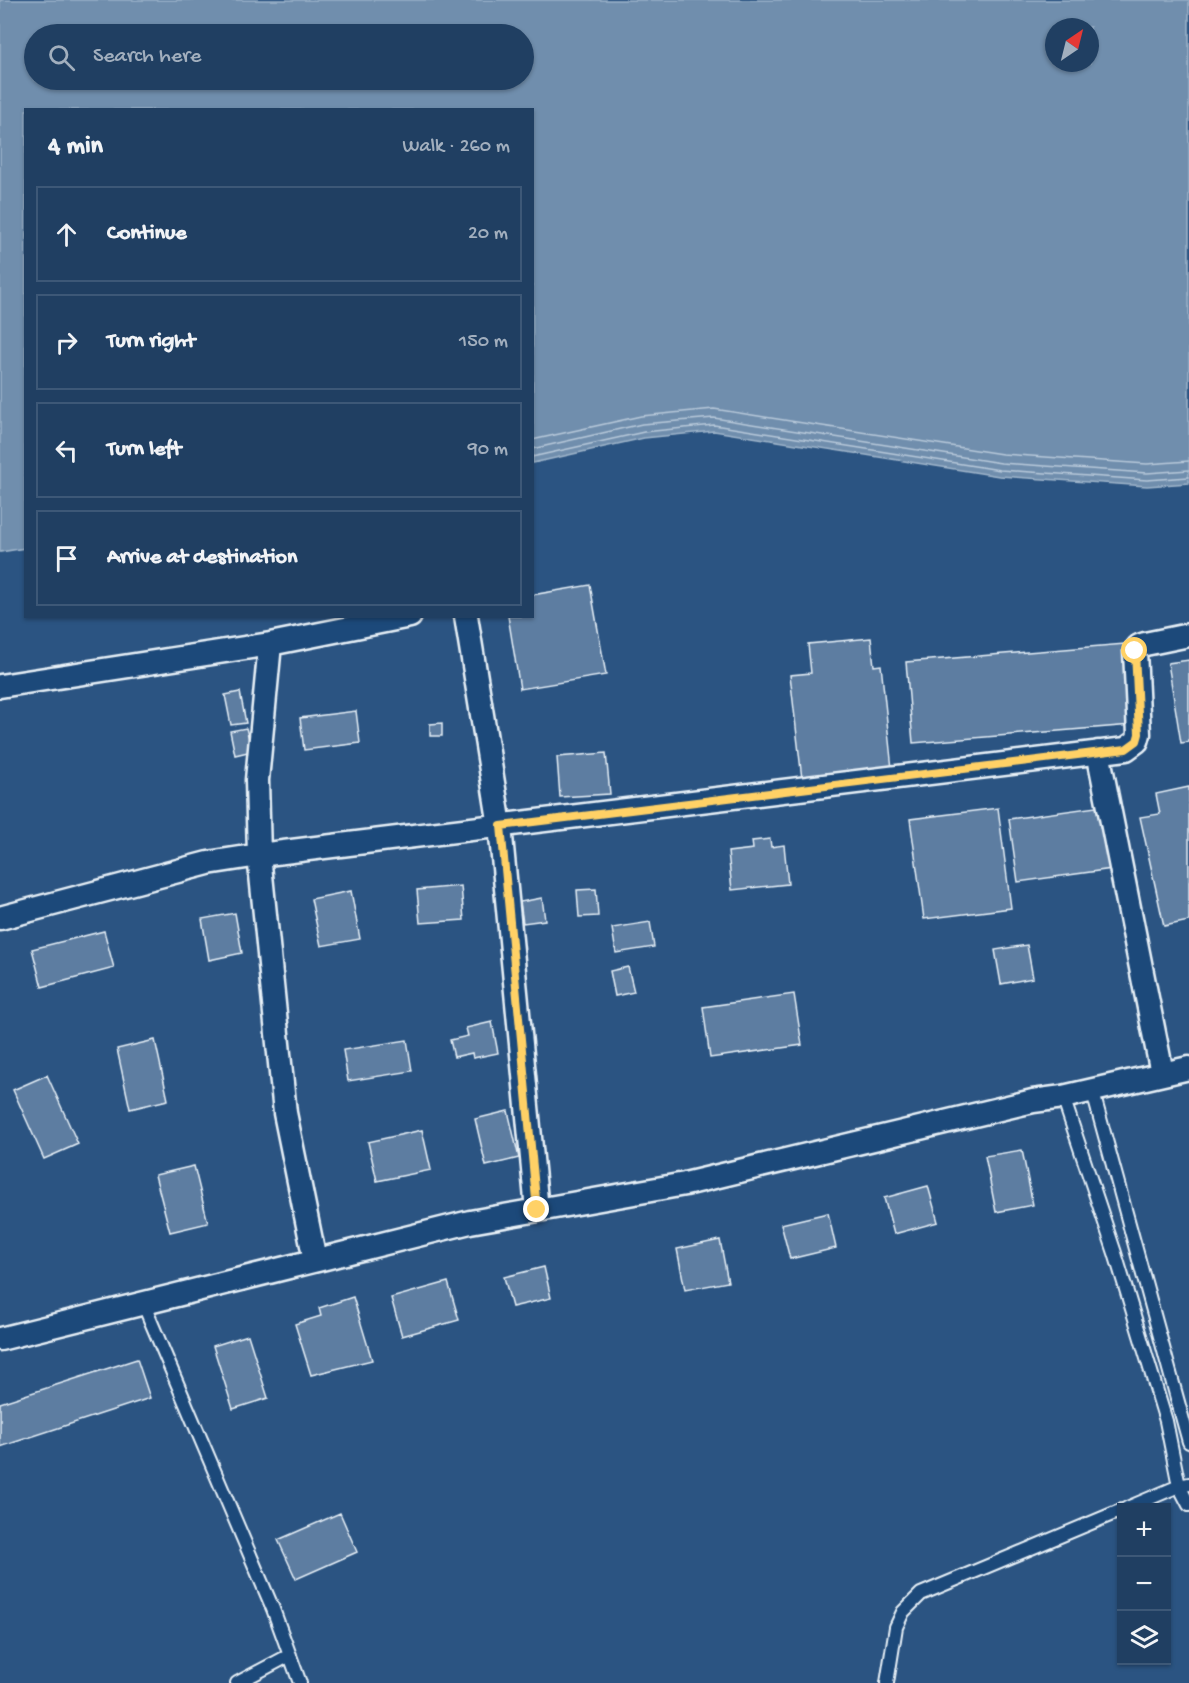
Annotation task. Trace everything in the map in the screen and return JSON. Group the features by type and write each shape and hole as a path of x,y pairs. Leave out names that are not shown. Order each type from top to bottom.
{"street":[{"path":"0,686 270,644 400,618"},
{"path":"466,618 501,826 537,1210"},
{"path":"0,918 208,862 1126,749 1137,741 1139,734 1134,657 1139,646 1189,635"},
{"path":"270,644 257,780 259,855 285,1113 315,1260"},
{"path":"1098,752 1162,1073"},
{"path":"0,1339 470,1222 684,1185 1034,1101 1063,1097 1189,1068"}],"lane":[{"path":"1092,1089 1189,1442"},
{"path":"1063,1097 1115,1253 1163,1410 1189,1505"},
{"path":"143,1303 273,1609 300,1683"},
{"path":"1140,1503 1184,1485"},
{"path":"888,1683 896,1627 903,1612 921,1594 1117,1512"},
{"path":"237,1683 290,1655"}],"water":[{"path":"0,0 1189,0 1189,483 1147,486 999,476 714,431 644,438 534,463 534,108 24,108 24,548 0,552"}],"building":[{"path":"590,585 606,675 520,689 508,618 534,618 534,595"},
{"path":"871,638 874,666 881,665 892,769 802,779 790,675 811,673 808,644"},
{"path":"1125,644 1132,725 913,743 906,662"},
{"path":"1189,660 1189,742 1181,743 1168,663"},
{"path":"240,692 246,723 231,725 225,695"},
{"path":"356,711 360,743 304,750 300,718"},
{"path":"442,723 442,736 430,736 430,724"},
{"path":"246,728 252,751 235,755 230,731"},
{"path":"606,753 610,794 560,797 557,757"},
{"path":"1189,787 1189,921 1164,926 1140,817 1160,814 1156,794"},
{"path":"1103,806 1112,869 1018,882 1009,819"},
{"path":"998,808 1011,908 924,919 910,819"},
{"path":"770,839 771,847 784,845 788,884 732,890 728,852 753,849 752,841"},
{"path":"461,886 464,920 420,923 417,890"},
{"path":"596,889 598,916 579,917 577,890"},
{"path":"351,891 360,939 321,946 311,899"},
{"path":"542,898 545,920 523,923 520,902"},
{"path":"235,913 242,953 209,960 202,919"},
{"path":"650,922 654,947 616,953 612,928"},
{"path":"104,931 114,968 42,987 32,949"},
{"path":"1027,945 1033,978 1001,984 995,950"},
{"path":"628,967 634,992 615,996 610,971"},
{"path":"794,994 802,1045 710,1058 703,1007"},
{"path":"492,1022 498,1053 473,1058 472,1053 454,1057 450,1040 468,1036 466,1028"},
{"path":"155,1040 168,1100 130,1109 117,1049"},
{"path":"407,1040 412,1071 348,1081 343,1050"},
{"path":"47,1075 78,1144 44,1159 13,1090"},
{"path":"508,1111 519,1158 486,1166 475,1119"},
{"path":"422,1130 431,1170 377,1181 368,1142"},
{"path":"1022,1150 1033,1205 996,1212 985,1156"},
{"path":"194,1166 208,1223 170,1232 155,1175"},
{"path":"928,1186 938,1222 894,1234 884,1198"},
{"path":"828,1213 836,1248 790,1259 781,1224"},
{"path":"720,1240 728,1282 685,1290 677,1249"},
{"path":"544,1267 551,1298 512,1307 504,1277"},
{"path":"448,1282 459,1320 402,1336 391,1298"},
{"path":"353,1297 372,1360 311,1375 295,1324 321,1316 319,1308"},
{"path":"248,1335 268,1398 233,1409 213,1346"},
{"path":"137,1359 150,1398 0,1447 0,1403"},
{"path":"340,1513 357,1552 296,1579 278,1540"}],"route":[{"path":"537,1210 501,826 1126,749 1137,741 1139,734 1135,651"}]}
